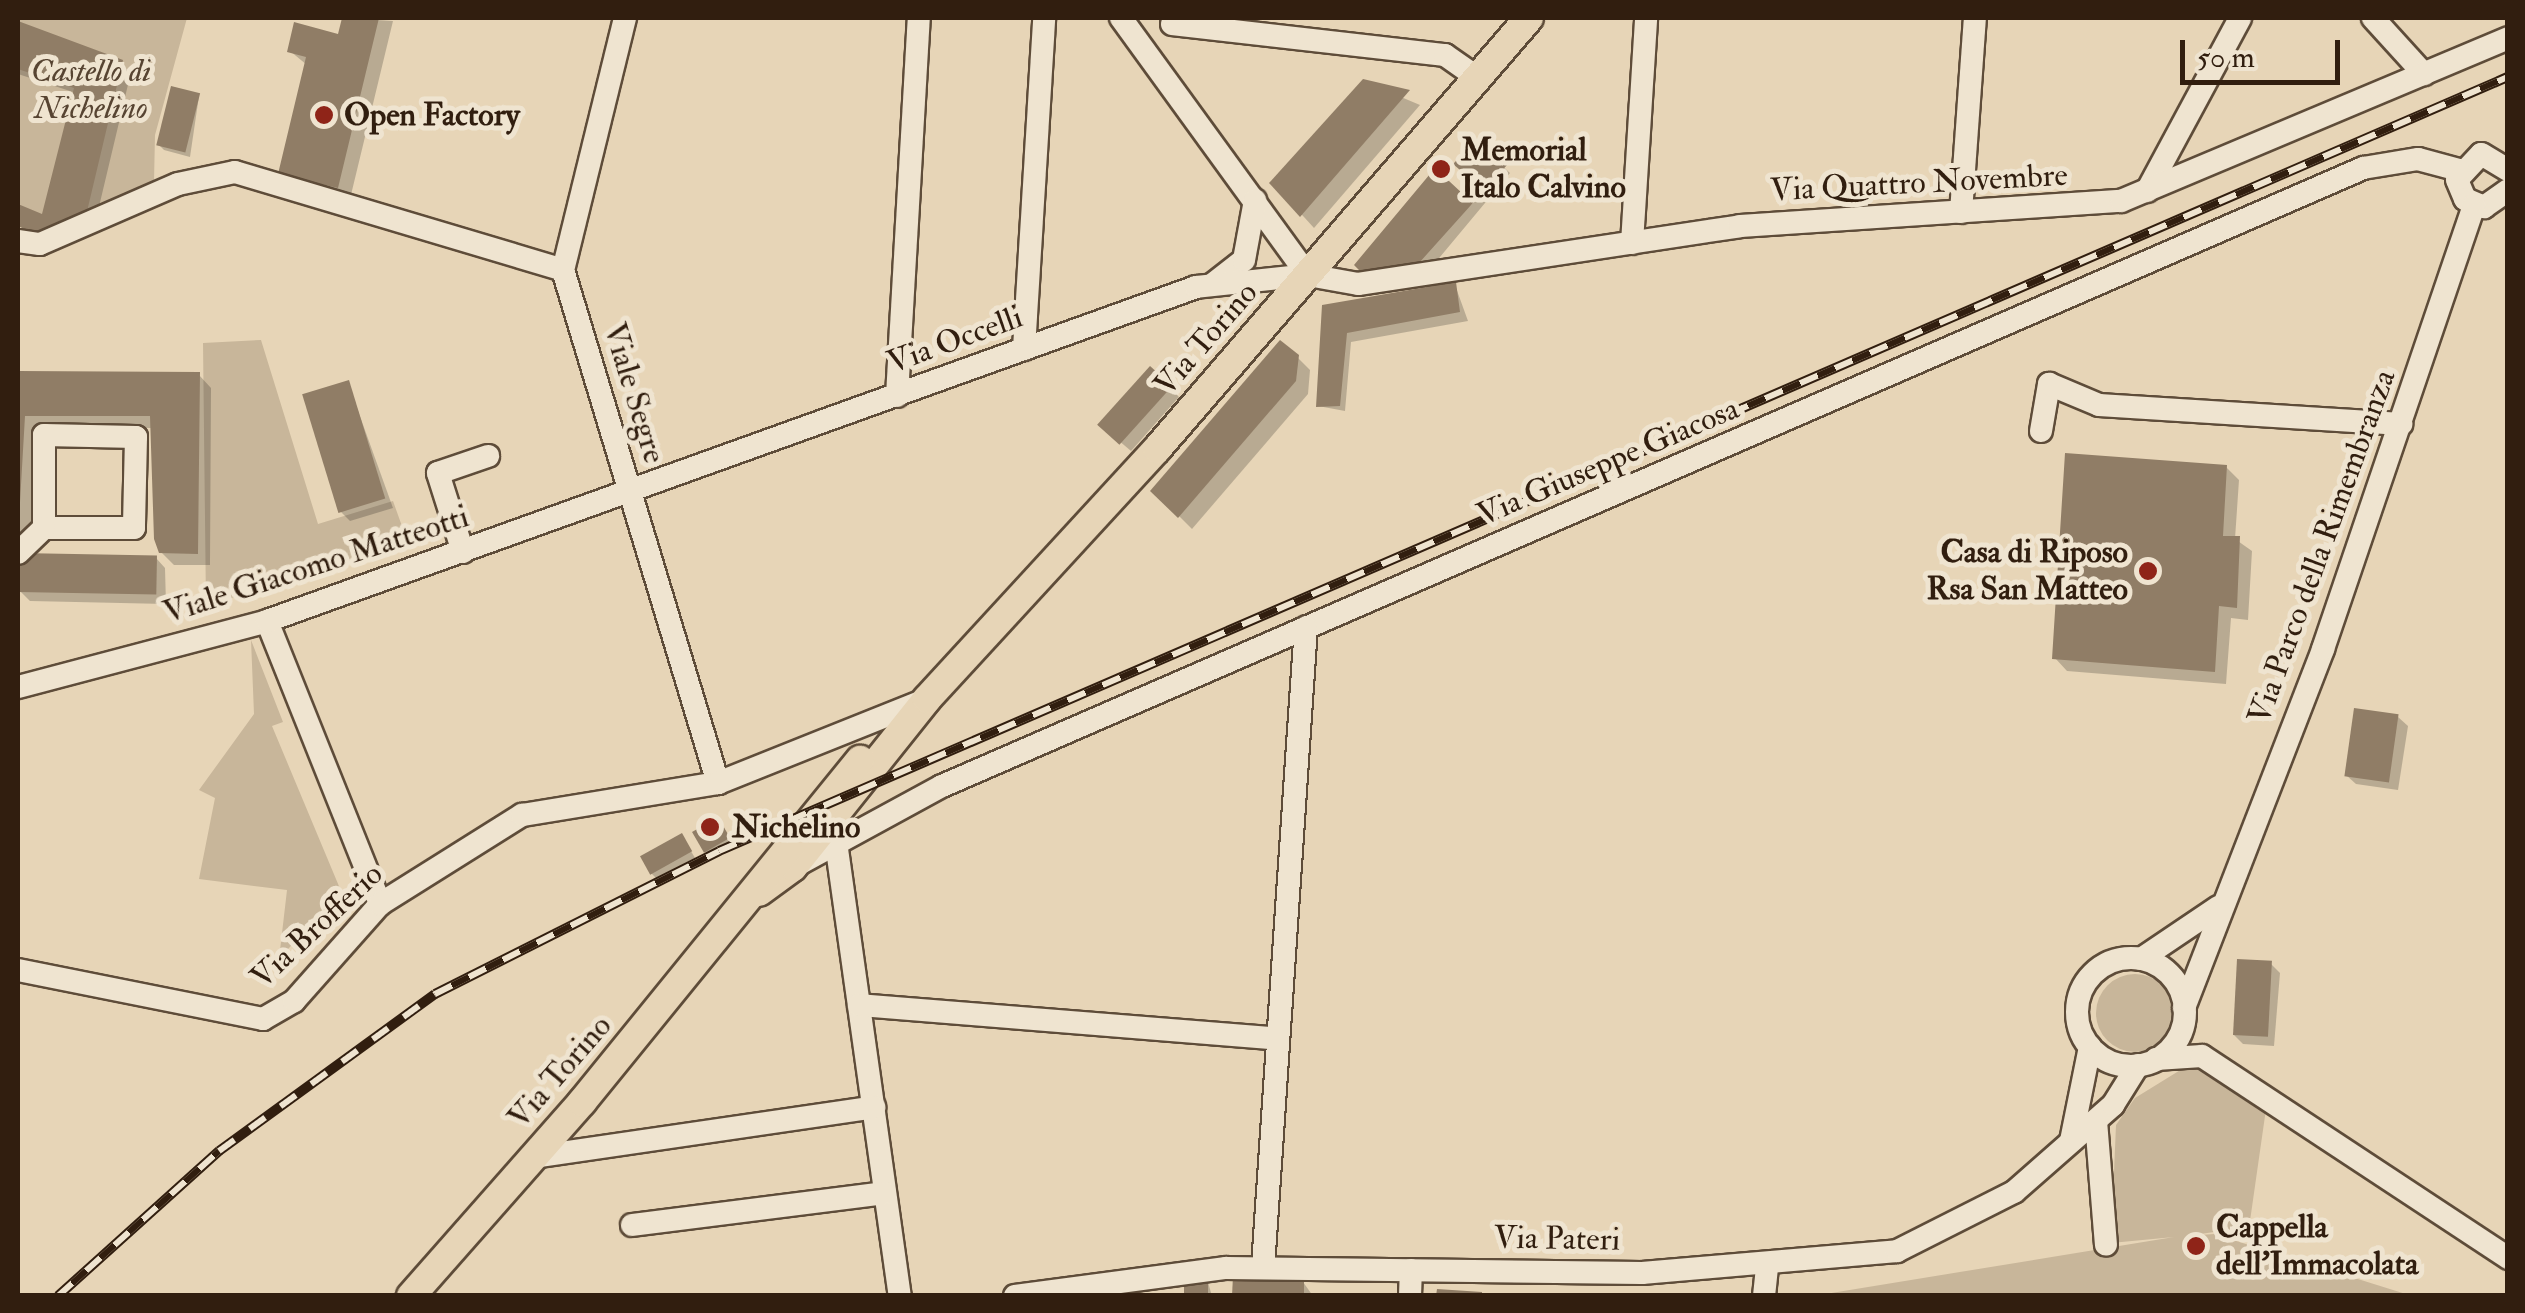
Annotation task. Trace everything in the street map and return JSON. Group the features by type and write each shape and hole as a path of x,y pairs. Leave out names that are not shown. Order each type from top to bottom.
{"main road":[{"name":"Via Torino","path":"759,892 835,834 927,699 1308,275 1520,24"},
{"name":"Via Torino","path":"411,1296 759,892 802,824 879,727 927,699"}],"street":[{"path":"18,241 40,244 178,184 235,172 563,270 625,18"},
{"path":"897,396 918,18"},
{"path":"1024,349 1044,18"},
{"path":"1121,18 1308,275"},
{"path":"1632,243 1646,18"},
{"path":"1961,212 1974,18"},
{"path":"2148,191 2240,18"},
{"path":"2373,18 2424,74"},
{"path":"1172,24 1445,56 1476,77"},
{"name":"Via Quattro Novembre","path":"1308,275 1323,283 1404,280 1632,243 1961,212 2073,208 2148,191 2508,38"},
{"path":"2502,158 2459,170 2459,191 2474,205 2494,204 2508,190"},
{"name":"Via Giuseppe Giacosa","path":"835,834 2363,168 2418,159 2459,170"},
{"path":"1211,286 1244,260 1255,200"},
{"name":"Via Parco della Rimembranza","path":"2183,1017 2218,907 2402,424 2474,205"},
{"name":"Viale Segre","path":"563,270 718,783"},
{"name":"Via Occelli","path":"630,494 1024,349 1211,286 1308,275"},
{"path":"2041,430 2048,384 2099,405 2402,424"},
{"path":"18,553 44,528 134,528 136,437 44,435 44,528"},
{"path":"462,552 438,474 488,456"},
{"name":"Viale Giacomo Matteotti","path":"18,687 268,621 630,494"},
{"path":"268,621 380,904"},
{"path":"1264,1267 1306,627"},
{"name":"Via Brofferio","path":"18,970 263,1018 294,1001 380,904 522,815 718,783 879,727"},
{"path":"835,834 900,1296"},
{"path":"2069,1147 2090,1047 2077,1010 2084,985 2115,960 2141,959 2218,907"},
{"path":"2141,959 2175,982 2183,1017 2202,1056 2508,1258"},
{"path":"859,1005 1278,1039"},
{"name":"Via Pateri","path":"1015,1296 1264,1267 1496,1272 1838,1262 1941,1235 2069,1147 2096,1121 2183,1017"},
{"path":"2090,1047 2147,1062 2202,1056"},
{"path":"533,1156 874,1107"},
{"path":"2096,1121 2106,1245"},
{"path":"632,1226 884,1192"},
{"path":"1764,1296 1767,1266"},
{"path":"1410,1296 1411,1270"},
{"path":"1494,1296 1496,1272"}],"green space":[{"name":"Castello di Nichelino","path":"18,18 187,18 155,135 154,182 84,224 54,224 40,236 18,226"},
{"path":"261,340 318,524 393,501 408,543 206,606 203,343"},
{"path":"251,640 283,722 272,726 341,891 279,959 287,890 199,879 215,798 199,790 254,714"},
{"path":"2135,974 2150,977 2162,986 2171,998 2171,1028 2162,1040 2150,1049 2135,1052 2120,1049 2108,1040 2099,1028 2096,1013 2099,998 2108,986 2120,977"},
{"path":"2182,1069 2203,1069 2266,1109 2247,1242 2214,1232 2187,1236 2214,1234 2409,1295 1813,1296 2174,1237 2111,1243 2116,1125 2135,1098"}],"building":[{"name":"Open Factory","path":"342,18 379,18 338,188 278,174 306,57 287,52 294,22 338,34"},
{"path":"18,21 123,60 84,224 54,224 40,236 18,226 18,204 42,214 74,88 18,69"},
{"path":"1363,79 1410,90 1300,217 1269,183"},
{"path":"171,86 200,93 185,152 156,145"},
{"path":"1477,140 1507,165 1410,273 1369,280 1354,265 1435,168 1463,194 1474,182 1453,164"},
{"path":"1456,282 1460,312 1347,333 1340,406 1316,407 1322,305"},
{"path":"1280,340 1299,355 1296,381 1178,518 1150,491"},
{"path":"1150,366 1172,386 1119,445 1097,425"},
{"path":"18,371 200,372 198,554 159,553 154,539 150,416 25,416 18,537"},
{"path":"349,380 385,499 338,513 302,394"},
{"name":"Casa di Riposo Rsa San Matteo","path":"2065,453 2227,465 2223,536 2240,536 2237,608 2219,606 2215,672 2052,659"},
{"path":"19,553 157,555 156,594 18,592"},
{"path":"2354,708 2399,714 2389,783 2344,776"},
{"path":"718,817 730,838 704,853 692,832"},
{"path":"682,833 692,851 650,875 640,856"},
{"path":"2237,959 2272,961 2268,1037 2233,1035"},
{"name":"Cappella dell'Immacolata","path":"2186,1236 2205,1236 2205,1256 2186,1256"},
{"path":"1233,1276 1304,1279 1304,1296 1232,1296"},
{"path":"1184,1277 1208,1277 1208,1296 1184,1296"},
{"path":"1437,1289 1482,1292 1482,1296 1436,1296"}],"railway":[{"path":"58,1296 219,1151 435,994 719,851 2508,77"}],"place":[{"name":"Open Factory","path":"324,115"},
{"name":"Memorial Italo Calvino","path":"1441,169"},
{"name":"Casa di Riposo Rsa San Matteo","path":"2148,571"},
{"name":"Nichelino","path":"710,827"},
{"name":"Cappella dell'Immacolata","path":"2196,1246"}]}
